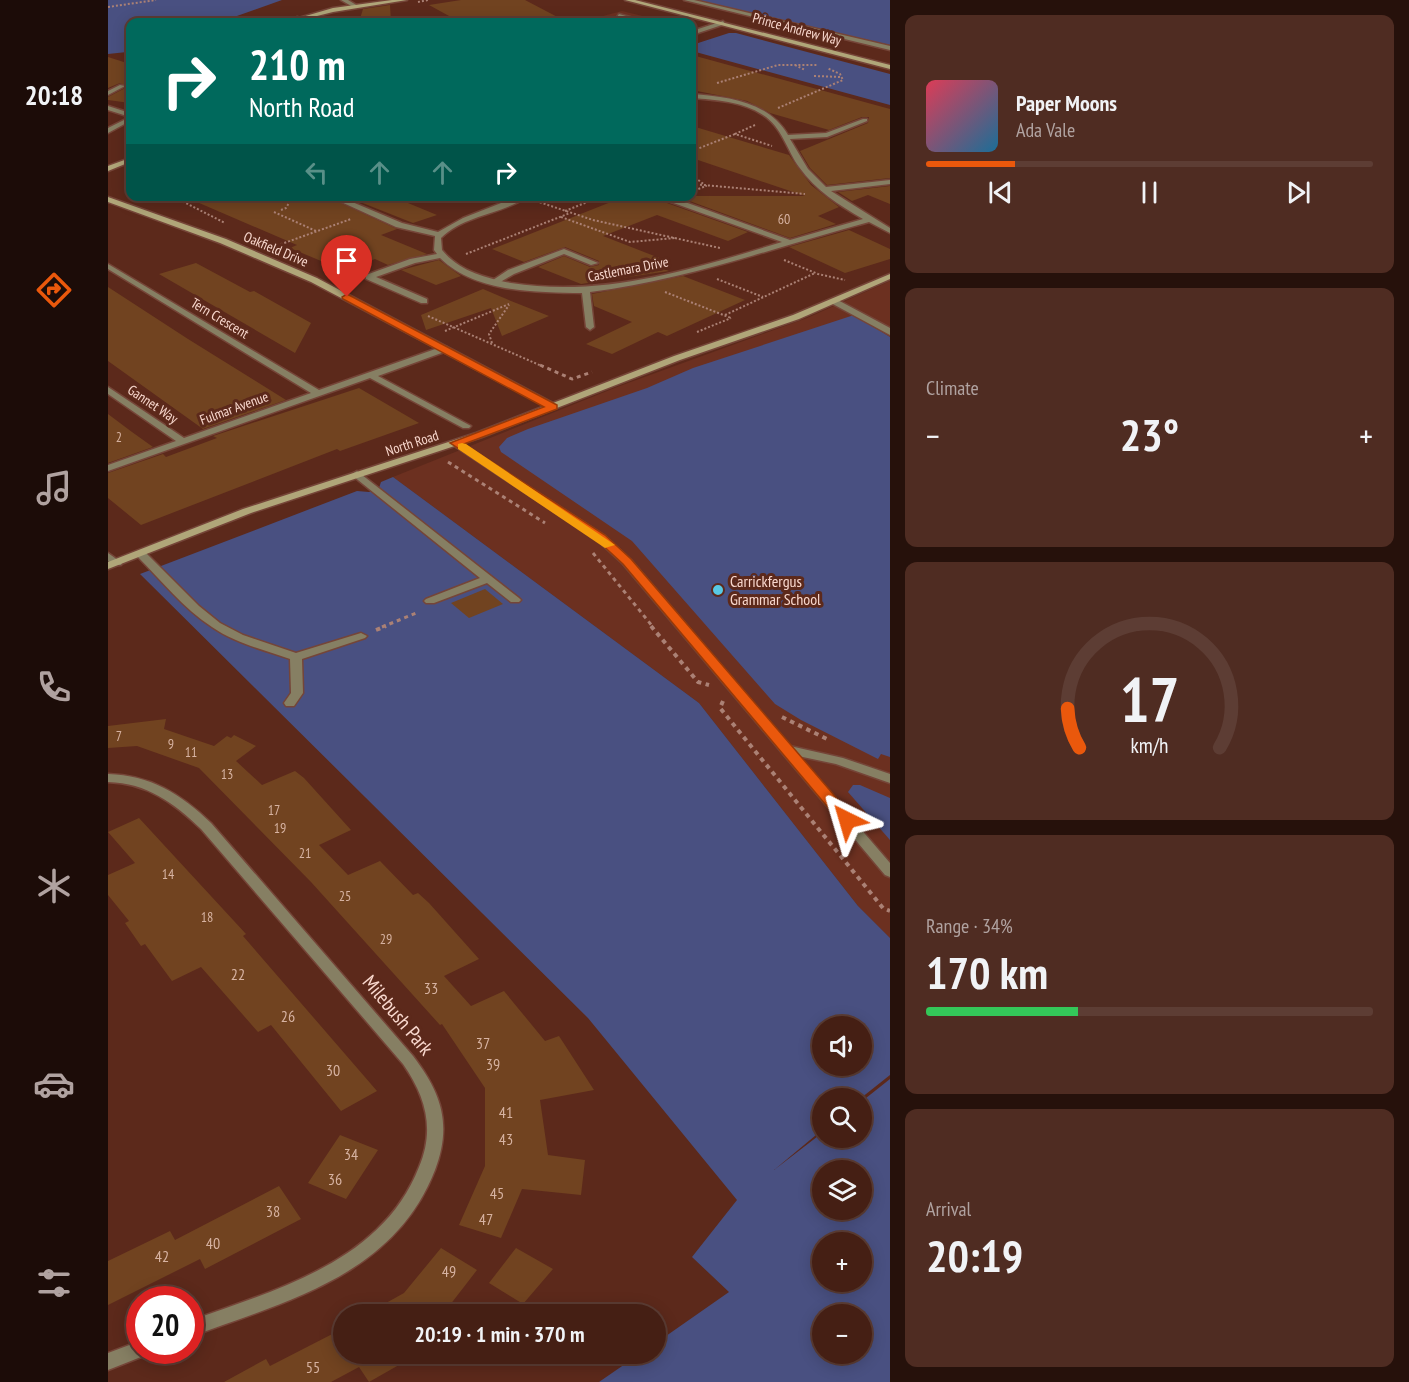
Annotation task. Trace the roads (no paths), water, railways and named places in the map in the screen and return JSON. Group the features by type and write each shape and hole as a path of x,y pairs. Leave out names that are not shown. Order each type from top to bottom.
{"street":[{"path":"344,0 355,6"},
{"path":"301,18 355,6 404,0"},
{"name":"Prince Andrew Way","path":"628,0 723,22 890,67"},
{"path":"687,0 890,48"},
{"path":"620,16 627,18"},
{"path":"696,32 723,22"},
{"path":"108,93 122,86"},
{"path":"696,97 740,104 771,119 785,137 791,151 823,190 890,231"},
{"path":"108,108 126,115"},
{"path":"108,131 126,120"},
{"path":"785,137 830,134 865,120"},
{"path":"108,169 126,162"},
{"path":"823,190 890,182"},
{"name":"Oakfield Drive","path":"108,199 255,254 314,280 553,407"},
{"path":"342,201 404,227 440,235"},
{"path":"424,301 369,278 413,261 441,255 436,245 440,235 455,225 514,201"},
{"path":"676,201 789,242"},
{"name":"Castlemara Drive","path":"441,255 464,272 494,282 540,290 586,291 642,283 869,220"},
{"path":"494,282 512,272 564,251 594,263"},
{"name":"Tern Crescent","path":"108,266 317,393"},
{"name":"North Road","path":"111,562 141,554 247,511 357,474 432,452 677,358 760,330 890,276"},
{"path":"586,291 590,327"},
{"path":"834,301 890,332"},
{"name":"Fulmar Avenue","path":"108,468 444,349"},
{"path":"370,375 466,426"},
{"name":"Gannet Way","path":"108,390 183,441"},
{"path":"456,443 601,538 627,562 890,872"},
{"path":"357,474 515,600"},
{"path":"141,554 186,600 216,625 239,637 296,657 361,636"},
{"path":"430,601 488,579"},
{"path":"290,703 297,693 296,657"},
{"path":"787,749 838,761 890,779"},
{"name":"Milebush Park","path":"108,778 149,784 179,801 206,826 408,1060 421,1077 436,1119 433,1154 420,1187 396,1220 360,1255 302,1286 204,1324"},
{"path":"108,1362 126,1355"}],"place":[{"name":"Carrickfergus Grammar School","path":"718,590"}]}
